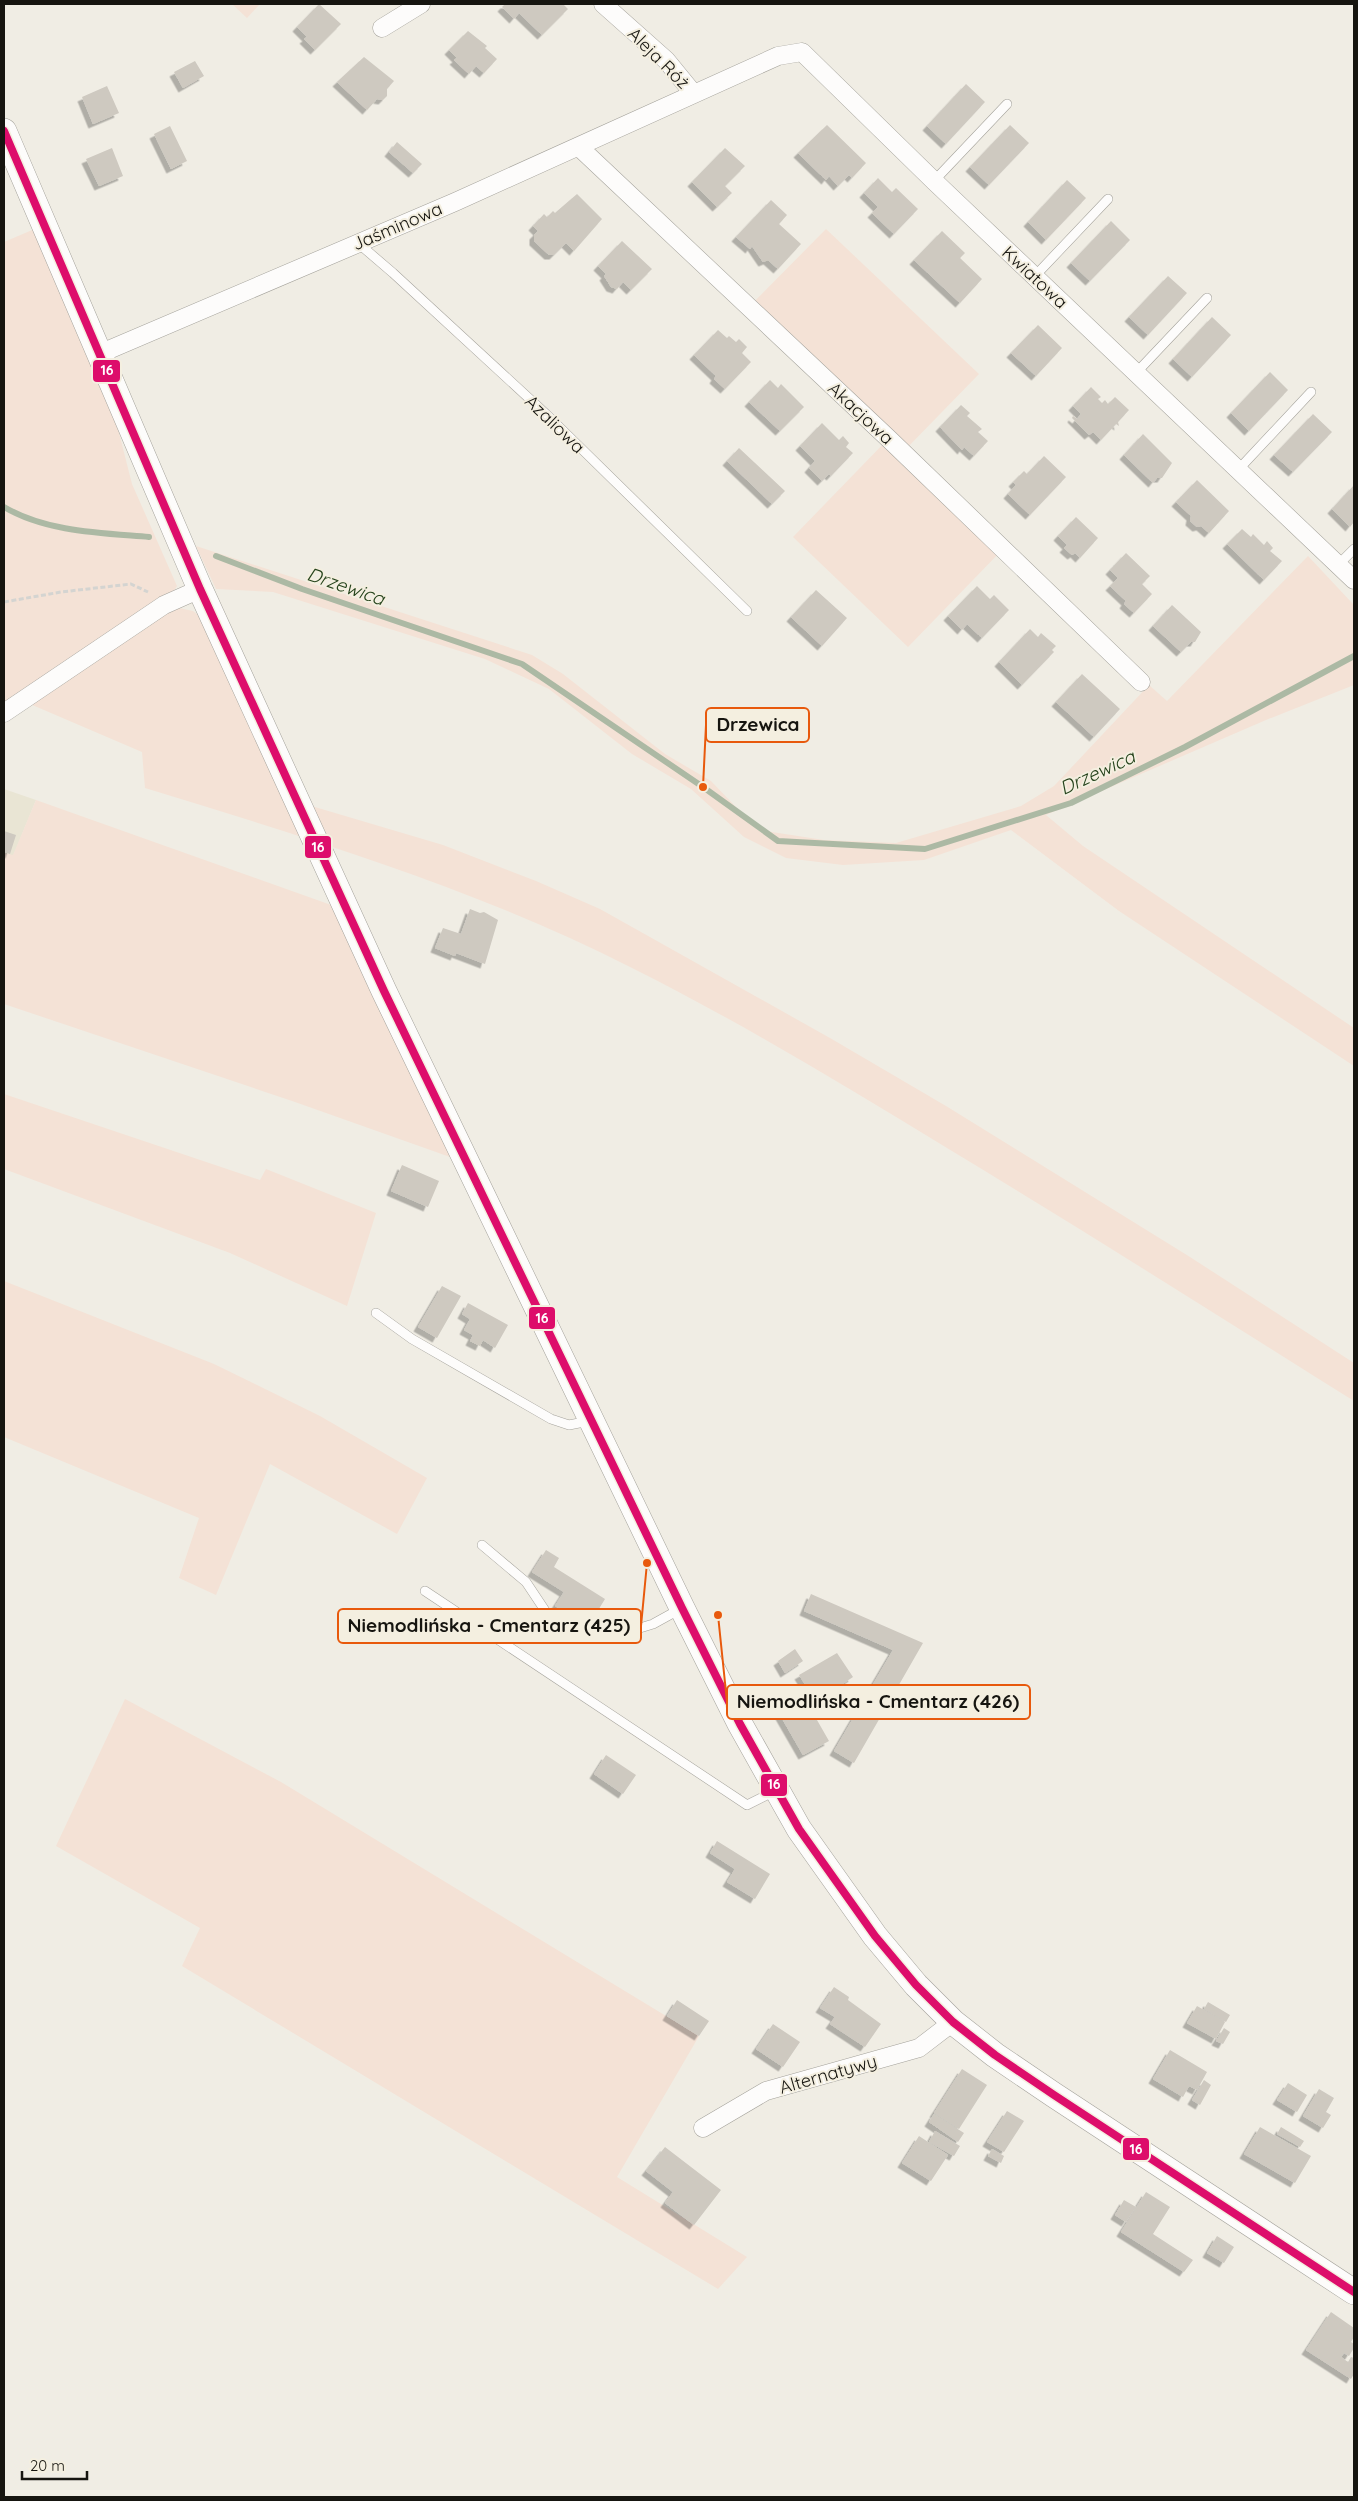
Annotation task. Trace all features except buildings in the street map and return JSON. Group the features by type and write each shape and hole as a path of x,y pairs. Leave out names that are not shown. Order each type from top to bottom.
{"main road":[{"path":"4,131 200,589 384,991 682,1608 740,1724 799,1829 875,1936 916,1985 953,2022 995,2055 1354,2292"}],"street":[{"path":"382,28 421,4"},
{"name":"Aleja Róż","path":"603,4 666,60 694,93"},
{"name":"Kwiatowa","path":"694,93 778,56 802,52 934,181 1354,580"},
{"name":"Jaśminowa","path":"99,354 579,147 694,93"},
{"name":"Akacjowa","path":"579,147 896,445 1141,682"},
{"path":"4,713 171,602 200,589"},
{"name":"Alternatywy","path":"703,2128 766,2091 918,2048 953,2022"}],"lane":[{"path":"934,181 1007,104"},
{"path":"1035,276 1108,199"},
{"name":"Azaliowa","path":"358,243 393,272 546,414 747,611"},
{"path":"1136,373 1207,298"},
{"path":"1238,470 1311,392"},
{"path":"1338,566 1354,548"},
{"path":"376,1313 412,1339 550,1419 569,1425 591,1420"},
{"path":"482,1545 526,1582 548,1615 571,1633 592,1639 614,1636 653,1624 682,1608"},
{"path":"425,1591 747,1805 777,1790"}],"path":[{"path":"4,602 61,592 131,584 171,602"}],"shaded area":[{"path":"232,4 260,4 247,18"},
{"path":"44,225 99,354 132,484 177,586 165,605 193,611 220,632 298,802 443,845 536,881 600,909 830,1038 946,1106 1190,1257 1354,1363 1354,1401 870,1101 752,1032 632,968 514,914 454,890 331,847 145,788 142,752 23,701 4,713 4,242"},
{"path":"826,229 979,374 903,452 1004,548 908,647 793,537 888,439 749,307"},
{"path":"196,546 532,655 563,674 665,754 711,781 758,830 824,840 896,843 1021,806 1054,786 1149,685 1167,701 1308,556 1354,605 1354,685 1266,720 1046,815 1083,846 1354,1028 1354,1066 1119,911 1011,830 924,860 843,865 786,858 744,837 691,789 632,754 549,689 485,659 273,592 216,589"},
{"path":"4,789 36,800 13,856 4,853"},
{"path":"36,800 348,911 467,1163 295,1102 4,1004 4,853 13,855"},
{"path":"4,1094 260,1180 266,1169 376,1213 347,1306 230,1253 4,1169"},
{"path":"4,1281 214,1364 320,1416 427,1478 397,1534 270,1464 216,1595 179,1578 199,1518 4,1437"},
{"path":"125,1699 281,1782 699,2036 617,2177 747,2257 718,2289 182,1966 200,1928 56,1846"}],"waterway":[{"name":"Drzewica","path":"4,507 38,522 74,530 149,537"},
{"name":"Drzewica","path":"216,556 302,589 522,664 703,787 778,841 925,849 1071,803 1185,747 1354,656"}],"transit line":[{"name":"16","path":"4,131 200,589 384,991 682,1608 740,1724 799,1829 875,1936 916,1985 953,2022 995,2055 1054,2095 1354,2292"}],"place":[{"name":"Drzewica","path":"703,787"},
{"name":"Niemodlińska - Cmentarz (425)","path":"647,1563"},
{"name":"Niemodlińska - Cmentarz (426)","path":"718,1615"}]}
